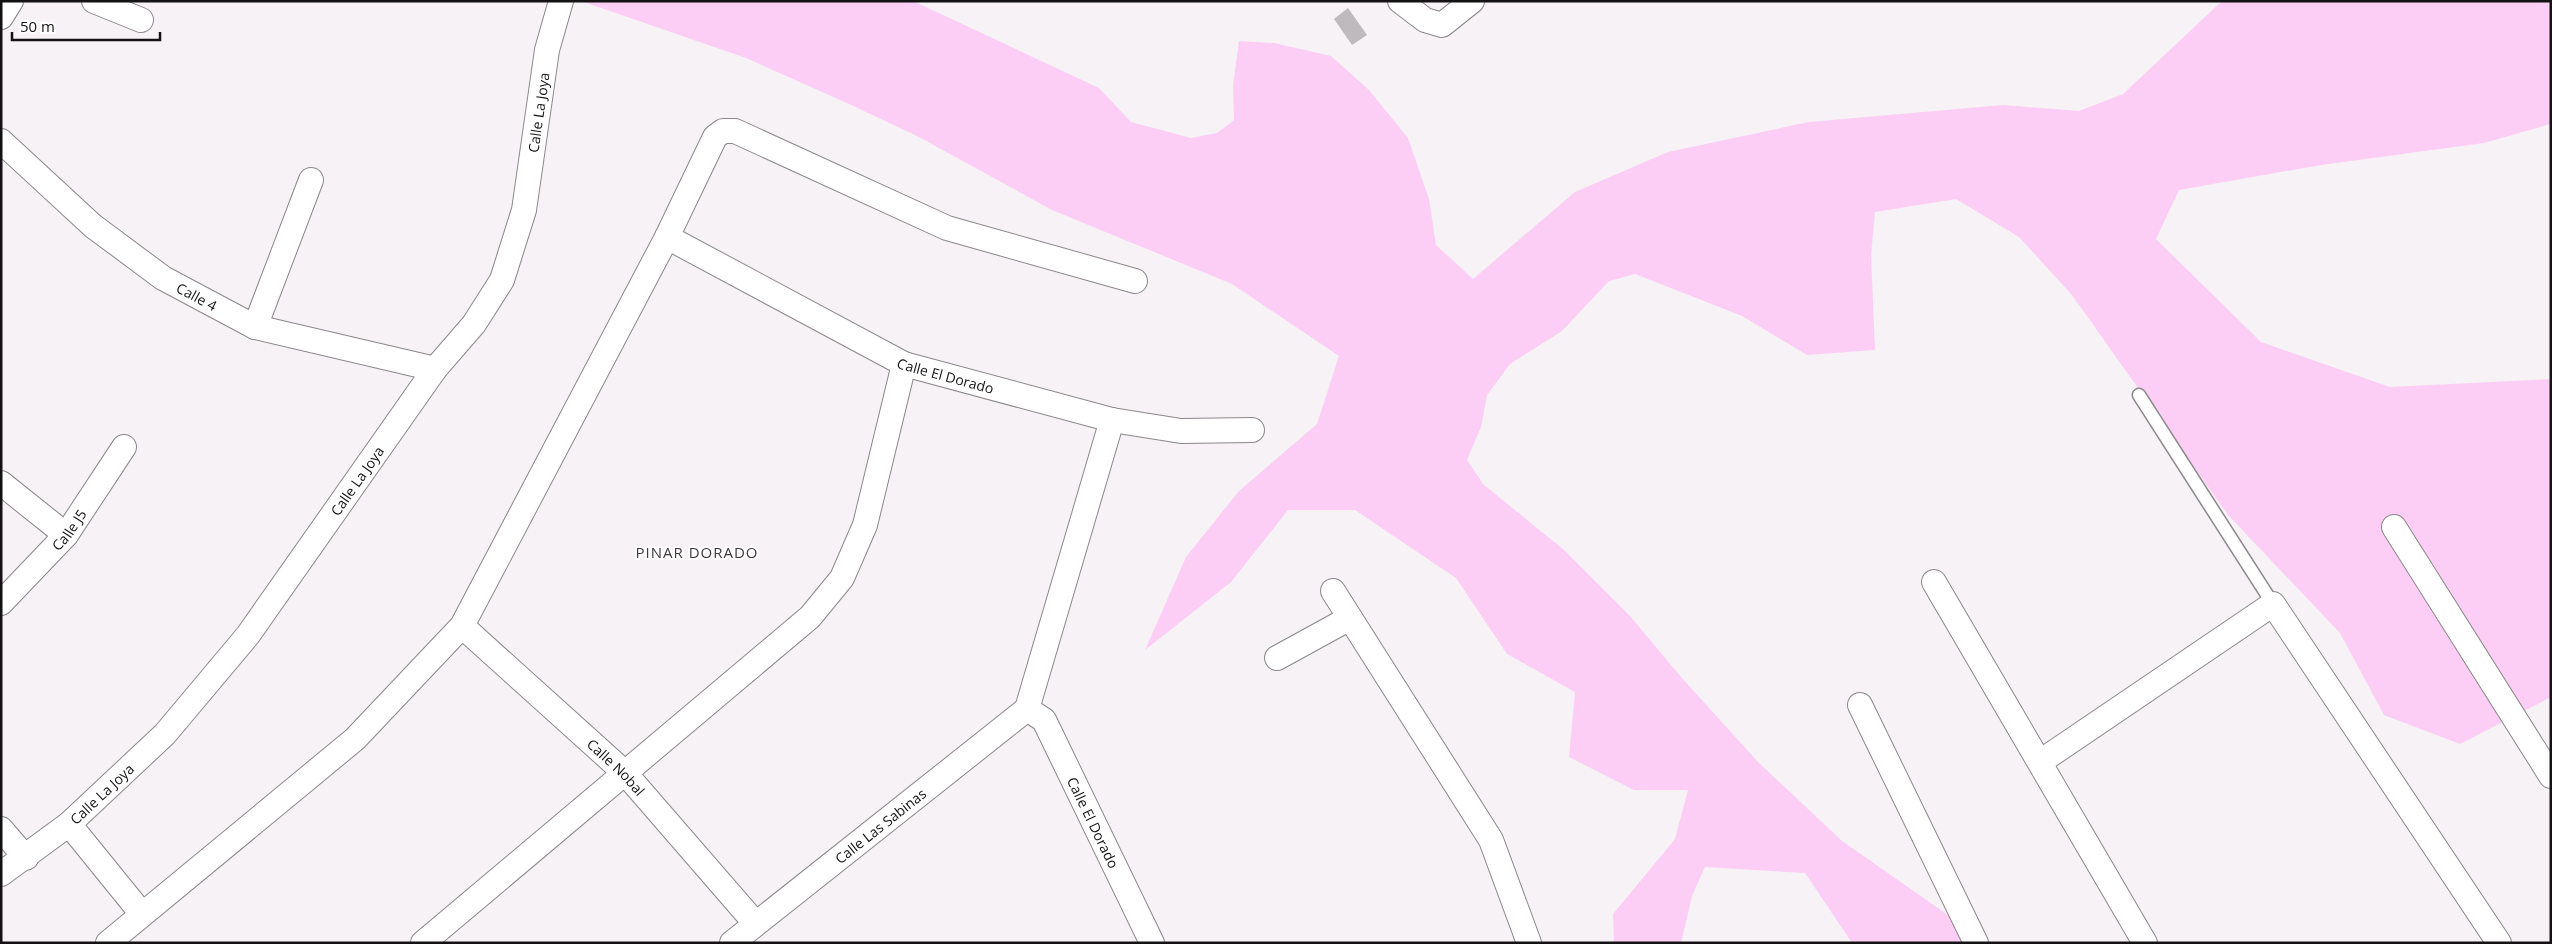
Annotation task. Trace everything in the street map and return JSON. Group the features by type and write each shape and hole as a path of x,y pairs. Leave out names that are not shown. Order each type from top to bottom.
{"street":[{"path":"1,17 11,1"},
{"path":"94,1 141,20"},
{"name":"Calle La Joya","path":"1,874 26,858 69,824 165,734 248,635 435,369 474,324 502,280 524,210 547,50 562,1"},
{"path":"1400,1 1425,20 1442,25 1472,1"},
{"path":"108,943 355,739 462,626 667,237 715,136 723,131 735,130 947,228 1135,281"},
{"name":"Calle 4","path":"1,141 93,226 163,278 255,327 435,369"},
{"path":"255,327 311,180"},
{"name":"Calle El Dorado","path":"667,237 904,364 1112,420 1181,431 1252,430"},
{"path":"423,943 810,617 842,578 865,524 904,364"},
{"path":"1027,709 1112,420"},
{"name":"Calle J5","path":"1,603 66,535 124,447"},
{"path":"1,483 66,535"},
{"path":"2394,527 2551,776"},
{"path":"1934,582 2145,943"},
{"path":"1333,591 1491,840 1529,943"},
{"path":"2040,762 2273,604 2499,943"},
{"path":"1277,658 1350,618"},
{"name":"Calle Nobal","path":"462,626 625,772 755,923"},
{"path":"1860,705 1976,943"},
{"name":"Calle El Dorado","path":"1027,709 1044,720 1152,943"},
{"name":"Calle Las Sabinas","path":"732,943 1027,709"},
{"path":"69,824 142,914"},
{"path":"1,829 26,858"}],"lane":[{"path":"2139,395 2273,604"}],"shaded area":[{"path":"581,1 913,1 1099,88 1131,122 1191,138 1217,133 1234,120 1233,85 1239,41 1274,43 1331,56 1369,90 1408,138 1429,199 1436,245 1473,279 1575,192 1668,152 1809,122 2003,105 2079,111 2123,94 2222,1 2551,1 2551,124 2484,143 2321,165 2179,190 2156,239 2261,342 2390,387 2551,379 2551,697 2460,744 2384,715 2340,633 2228,515 2072,295 2019,237 1956,199 1875,212 1871,255 1875,350 1807,355 1742,316 1635,274 1609,281 1562,331 1510,364 1487,395 1481,427 1467,460 1484,485 1563,549 1630,616 1681,677 1758,762 1842,841 1988,943 1852,943 1805,873 1705,867 1692,896 1681,943 1614,943 1613,914 1675,839 1688,790 1634,790 1569,757 1575,692 1507,654 1456,578 1355,510 1288,510 1231,582 1145,650 1186,557 1239,491 1317,424 1339,356 1232,284 1052,210 919,137 847,103 746,58"}],"building":[{"path":"1348,8 1367,35 1352,45 1334,19"}],"district":[{"name":"PINAR DORADO","path":"697,552"}]}
